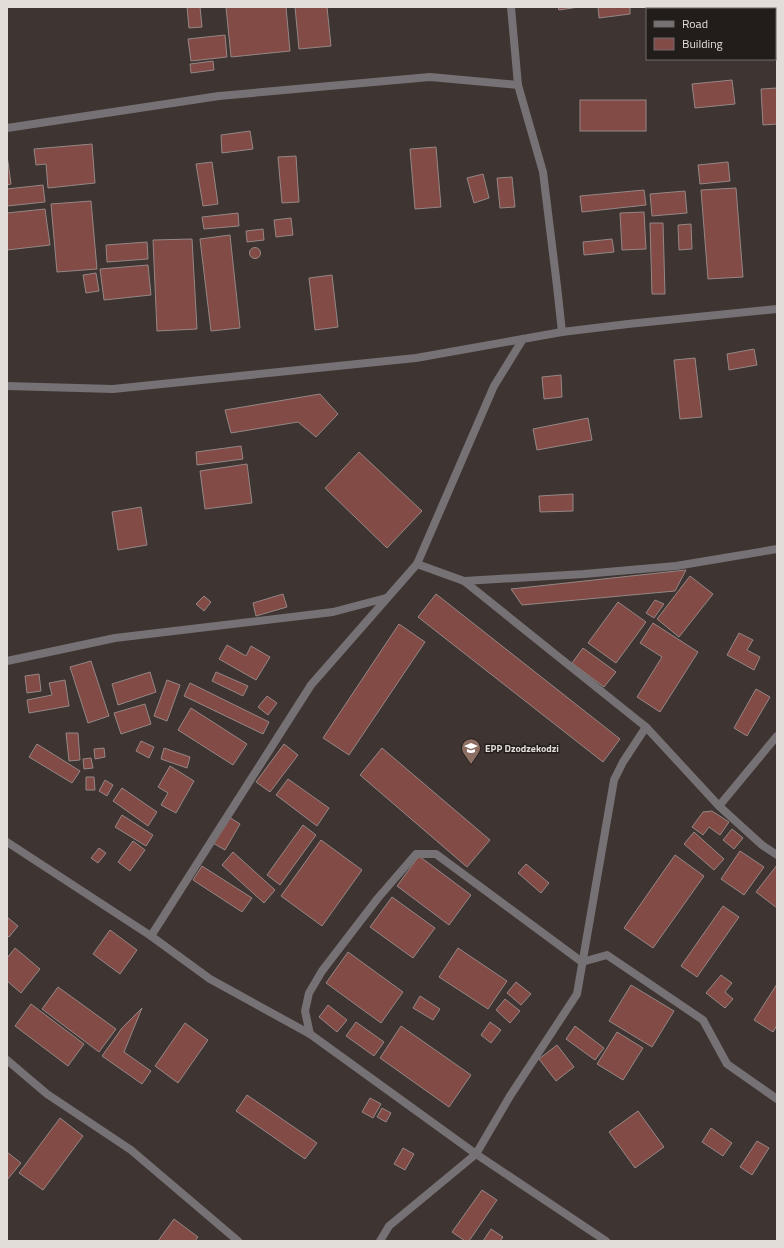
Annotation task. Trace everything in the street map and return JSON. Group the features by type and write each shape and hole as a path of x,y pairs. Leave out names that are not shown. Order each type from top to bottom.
{"street":[{"path":"511,7 518,85 543,172 562,332"},
{"path":"7,128 219,96 430,77 518,85"},
{"path":"7,386 121,388 416,358 562,332 777,309"},
{"path":"151,936 311,686 417,564 494,386 523,339"},
{"path":"464,581 584,574 676,566 777,550"},
{"path":"417,564 464,581 646,727 719,806 762,845 777,855"},
{"path":"7,661 114,638 333,612 386,598"},
{"path":"380,1241 389,1226 476,1154 510,1096 577,994 614,780 623,762 646,727"},
{"path":"719,806 777,736"},
{"path":"7,842 151,936 210,979 310,1034 476,1154 606,1241"},
{"path":"310,1034 305,1011 309,993 322,971 378,898 416,854 436,854 582,962"},
{"path":"582,962 607,955 703,1020 727,1064 777,1099"},
{"path":"7,1060 47,1094 131,1150 238,1241"}],"building":[{"path":"187,7 200,7 202,27 189,28"},
{"path":"226,7 286,7 290,51 231,57"},
{"path":"295,7 327,7 331,46 299,49"},
{"path":"558,7 579,7 559,10"},
{"path":"598,7 630,7 630,14 599,18"},
{"path":"225,35 227,57 191,61 188,39"},
{"path":"213,61 214,70 191,73 190,64"},
{"path":"732,80 735,104 695,108 692,84"},
{"path":"777,88 777,124 763,125 761,89"},
{"path":"580,100 646,100 646,131 580,131"},
{"path":"250,131 253,149 222,153 221,135"},
{"path":"92,144 95,183 48,188 46,164 36,165 34,149"},
{"path":"436,147 441,207 415,209 410,149"},
{"path":"7,155 11,184 7,185"},
{"path":"296,156 299,202 282,203 278,157"},
{"path":"212,162 218,204 203,206 196,164"},
{"path":"728,162 730,181 700,184 698,165"},
{"path":"483,174 489,198 474,203 467,178"},
{"path":"512,177 515,207 500,208 497,178"},
{"path":"43,185 45,202 7,206 7,189"},
{"path":"736,188 743,277 708,279 701,190"},
{"path":"644,190 646,205 582,212 580,196"},
{"path":"685,191 687,213 652,216 650,194"},
{"path":"91,201 97,269 57,272 51,204"},
{"path":"45,209 50,245 7,250 7,213"},
{"path":"644,212 646,249 622,250 620,213"},
{"path":"238,213 239,226 204,229 202,217"},
{"path":"291,218 293,235 276,237 274,220"},
{"path":"650,223 663,223 665,294 652,294"},
{"path":"691,224 692,249 679,250 678,225"},
{"path":"263,229 264,240 247,242 246,231"},
{"path":"230,235 240,328 211,331 200,239"},
{"path":"192,239 197,329 157,331 153,240"},
{"path":"612,239 614,252 584,255 583,242"},
{"path":"147,242 148,259 107,262 106,245"},
{"path":"253,248 257,248 259,249 259,257 253,258 250,255 250,251"},
{"path":"148,265 151,295 104,300 100,269"},
{"path":"96,273 99,291 86,293 83,275"},
{"path":"332,275 338,327 315,330 309,278"},
{"path":"754,349 757,365 729,370 727,354"},
{"path":"695,358 702,417 680,419 674,360"},
{"path":"561,375 562,397 544,399 542,377"},
{"path":"320,394 338,414 316,437 298,422 231,433 225,410"},
{"path":"588,418 592,440 537,450 533,429"},
{"path":"241,446 243,459 197,465 196,452"},
{"path":"359,452 422,511 387,548 325,488"},
{"path":"247,464 252,503 205,509 200,471"},
{"path":"573,494 573,511 540,512 539,496"},
{"path":"141,507 147,545 118,550 112,512"},
{"path":"686,570 675,591 522,605 511,589"},
{"path":"690,576 713,594 679,637 657,619"},
{"path":"283,594 287,607 256,616 253,603"},
{"path":"436,594 620,739 603,762 418,617"},
{"path":"204,596 211,602 204,611 196,604"},
{"path":"655,600 664,604 654,618 646,613"},
{"path":"618,602 646,622 616,663 588,643"},
{"path":"653,623 698,652 660,712 637,697 662,657 640,643"},
{"path":"399,624 425,642 349,755 323,738"},
{"path":"739,633 753,640 747,650 760,657 754,670 727,655"},
{"path":"227,645 246,656 251,646 270,657 256,680 219,659"},
{"path":"583,648 616,672 604,687 572,663"},
{"path":"91,661 109,716 88,723 70,667"},
{"path":"150,672 156,692 118,705 112,684"},
{"path":"216,672 248,686 243,696 212,681"},
{"path":"39,674 41,691 27,693 25,676"},
{"path":"65,680 69,706 29,713 27,700 52,695 49,683"},
{"path":"167,680 180,685 167,721 154,716"},
{"path":"190,683 269,722 263,734 184,696"},
{"path":"756,689 770,697 747,736 734,728"},
{"path":"267,696 277,703 268,715 258,707"},
{"path":"145,704 151,724 121,734 114,713"},
{"path":"191,708 247,744 233,765 178,730"},
{"path":"66,733 78,733 80,760 69,761"},
{"path":"141,741 154,747 149,758 136,751"},
{"path":"37,744 80,771 72,783 29,757"},
{"path":"284,744 298,755 270,792 256,782"},
{"path":"104,748 105,757 95,759 94,749"},
{"path":"164,748 190,757 187,768 161,759"},
{"path":"382,748 490,840 467,867 360,775"},
{"path":"91,758 93,768 84,769 83,759"},
{"path":"170,766 194,781 176,813 161,805 168,793 158,787"},
{"path":"86,777 94,777 95,790 86,790"},
{"path":"288,779 329,808 317,826 276,795"},
{"path":"105,780 113,785 107,796 99,791"},
{"path":"122,788 157,812 148,826 113,801"},
{"path":"712,811 729,822 720,835 709,827 703,835 692,827 703,812"},
{"path":"122,815 153,835 146,846 115,827"},
{"path":"229,817 240,824 225,850 213,843"},
{"path":"303,825 316,835 280,885 267,875"},
{"path":"732,829 743,838 734,849 723,840"},
{"path":"694,832 724,859 714,870 684,844"},
{"path":"321,840 362,870 322,926 281,896"},
{"path":"133,841 145,850 130,871 118,862"},
{"path":"99,848 106,853 98,863 91,858"},
{"path":"740,851 764,867 744,895 721,879"},
{"path":"233,852 275,890 264,903 222,865"},
{"path":"675,855 704,876 653,948 624,928"},
{"path":"419,856 471,895 449,925 397,886"},
{"path":"526,864 549,883 541,893 518,873"},
{"path":"777,865 777,908 756,892"},
{"path":"202,866 252,898 242,912 193,880"},
{"path":"392,897 435,928 413,958 370,927"},
{"path":"723,906 739,917 697,977 681,966"},
{"path":"7,917 18,926 9,937 7,935"},
{"path":"110,930 137,950 120,974 93,954"},
{"path":"15,948 40,969 21,993 7,981 7,956 8,957"},
{"path":"458,948 507,981 488,1009 439,977"},
{"path":"348,952 403,992 381,1023 326,983"},
{"path":"721,975 732,983 725,992 733,999 725,1008 706,993"},
{"path":"516,982 531,994 521,1005 507,993"},
{"path":"777,984 777,1025 773,1032 754,1020"},
{"path":"631,985 674,1011 652,1047 609,1021"},
{"path":"58,987 116,1029 99,1052 42,1009"},
{"path":"420,996 440,1009 433,1020 413,1008"},
{"path":"505,999 520,1011 510,1023 496,1010"},
{"path":"31,1004 84,1044 68,1066 15,1026"},
{"path":"328,1005 347,1020 337,1032 319,1017"},
{"path":"142,1008 124,1052 151,1071 142,1084 102,1056 122,1028"},
{"path":"356,1022 384,1042 374,1056 346,1036"},
{"path":"490,1022 501,1030 491,1043 481,1035"},
{"path":"185,1023 208,1040 178,1083 155,1066"},
{"path":"401,1026 471,1075 449,1107 380,1058"},
{"path":"575,1026 604,1048 595,1060 566,1039"},
{"path":"617,1032 643,1048 623,1080 597,1064"},
{"path":"557,1045 574,1067 556,1081 539,1059"},
{"path":"247,1095 317,1143 305,1159 236,1111"},
{"path":"370,1098 381,1104 373,1118 362,1112"},
{"path":"382,1108 391,1113 386,1122 377,1117"},
{"path":"638,1111 664,1147 635,1168 609,1132"},
{"path":"60,1118 83,1136 43,1190 19,1173"},
{"path":"711,1128 732,1143 723,1156 702,1142"},
{"path":"757,1141 769,1148 752,1175 740,1167"},
{"path":"403,1148 414,1154 405,1170 394,1164"},
{"path":"7,1152 21,1163 7,1180"},
{"path":"482,1190 497,1200 469,1241 465,1241 452,1232"},
{"path":"174,1219 198,1237 195,1241 158,1241"},
{"path":"491,1229 503,1237 500,1241 483,1241"}],"place":[{"name":"EPP Dzodzekodzi","path":"471,765"}]}
